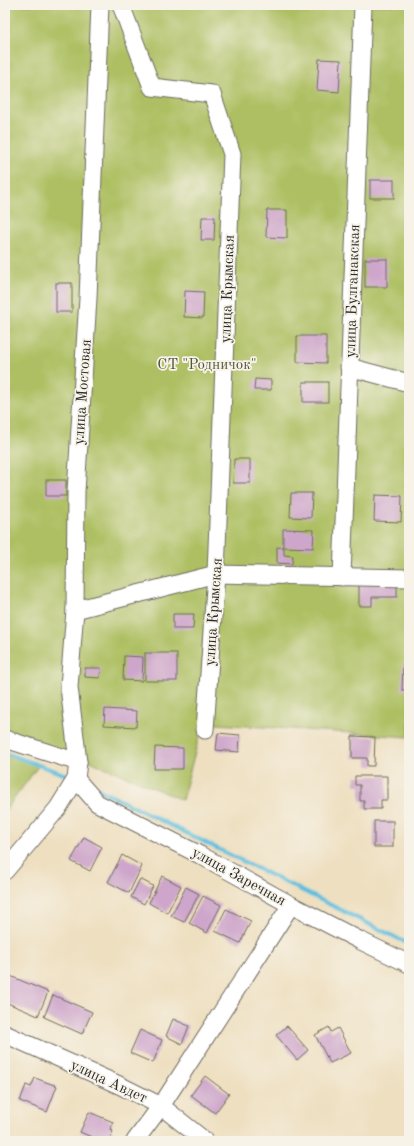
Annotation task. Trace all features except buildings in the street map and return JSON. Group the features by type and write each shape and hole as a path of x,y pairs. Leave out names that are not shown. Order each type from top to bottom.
{"street":[{"name":"улица Мостовая","path":"77,770 69,687 75,610 76,492 88,298 100,5"},
{"name":"улица Крымская","path":"121,5 152,87 212,94 232,154 216,574 205,730"},
{"name":"улица Булганакская","path":"342,577 363,5"},
{"path":"349,367 409,383"},
{"path":"75,610 216,574 409,578"},
{"path":"5,739 77,770 58,808 5,871"},
{"name":"улица Заречная","path":"77,770 97,803 200,855 358,940 409,964"},
{"path":"135,1141 161,1106 291,905"},
{"name":"улица Авдет","path":"5,1034 119,1085 161,1106 205,1141"}],"green space":[{"name":"СТ \"Родничок\"","path":"5,5 409,5 409,737 203,723 182,800 78,756 5,733"},
{"path":"5,754 39,765 5,811"}],"waterway":[{"path":"5,753 72,777"},
{"path":"90,785 409,944"}]}
